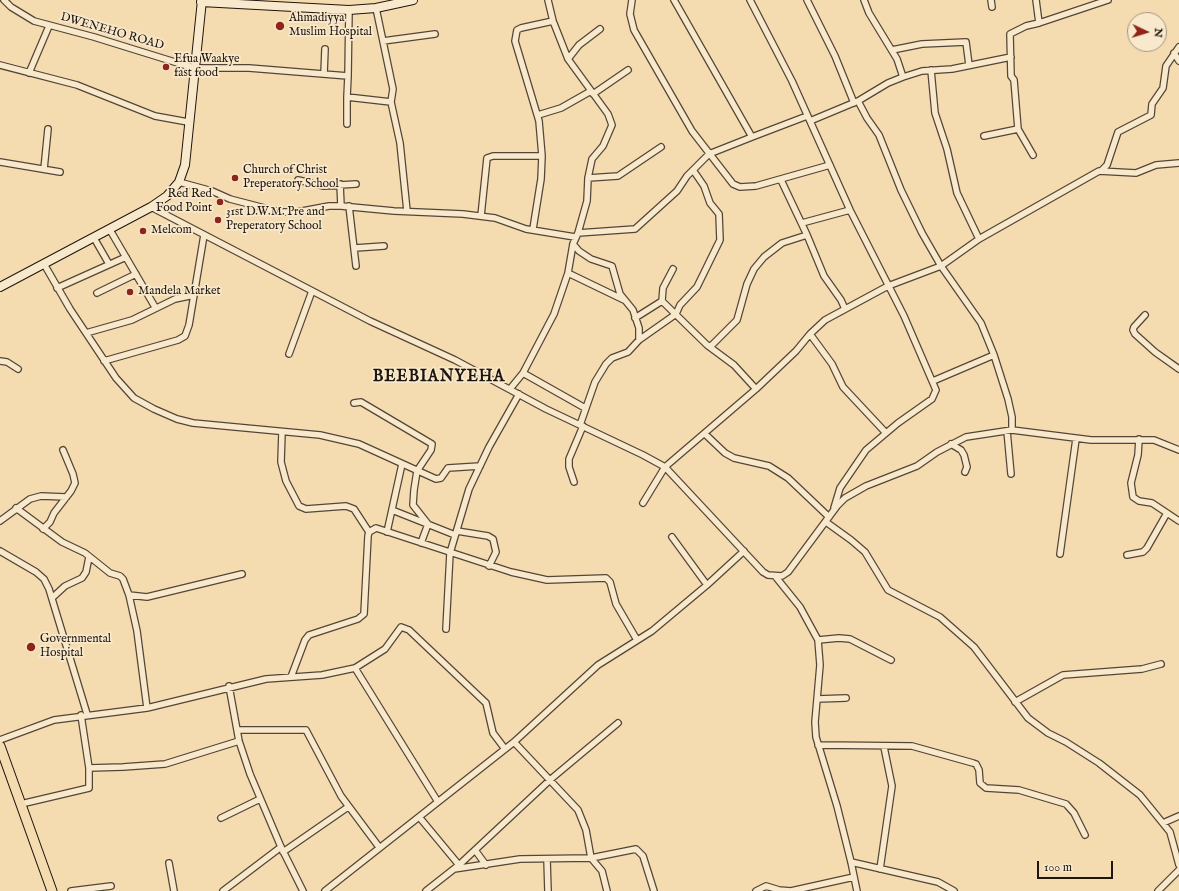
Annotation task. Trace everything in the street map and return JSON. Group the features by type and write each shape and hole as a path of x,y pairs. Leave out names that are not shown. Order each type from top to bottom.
{"main road":[{"path":"0,746 52,891"}],"street":[{"name":"DWENEHO ROAD","path":"4,0 22,15 49,26 94,37 194,68 249,68 348,76"},
{"path":"0,287 110,230 150,207 167,196 179,182 185,165 188,122 202,1 349,10 376,8 412,0"},
{"path":"510,389 523,373 554,314 568,273 573,244 587,201 588,178 592,159 603,146 612,125 608,114 568,59 553,21 548,0"},
{"path":"632,0 630,14 634,30 692,131 733,184 740,187 756,186 830,165"},
{"path":"674,0 752,137"},
{"path":"750,0 809,118 850,210 933,380 936,390 932,399 886,433 866,450 840,488 829,517"},
{"path":"807,0 856,102 880,134 901,190 922,233 941,266 981,323 994,355 1012,417 1009,431 1010,474"},
{"path":"864,0 869,13 892,50 903,77"},
{"path":"991,0 992,7"},
{"path":"1036,0 1039,23"},
{"path":"1032,155 1018,129 1014,80 1011,76 1010,34 1020,29 1108,0"},
{"path":"376,8 392,89 391,102 400,143 407,211"},
{"path":"347,124 349,10"},
{"path":"533,229 541,179 542,156 538,115 515,41 516,33 521,28 553,21"},
{"path":"29,73 49,26"},
{"path":"568,59 580,45 600,29"},
{"path":"383,41 434,34"},
{"path":"892,50 922,44 966,42 969,65"},
{"path":"643,503 665,467 756,389 796,351 810,334 825,320 888,286 941,266 979,239 1102,170 1107,165 1118,132 1151,115 1152,104 1163,88 1166,66 1179,47"},
{"path":"324,74 325,50"},
{"path":"1174,54 1179,61"},
{"path":"179,182 212,191 230,199 280,212 292,213 329,206 350,206 481,216 495,218 526,229 576,235 635,229 677,191 693,170 709,154 752,137 856,102 881,87 903,77 930,70 1011,58"},
{"path":"0,65 78,85 161,117 188,122"},
{"path":"538,115 561,108 592,92 628,70"},
{"path":"930,70 935,113 947,149 956,193 979,239"},
{"path":"347,97 391,102"},
{"path":"44,169 48,129"},
{"path":"984,136 1018,129"},
{"path":"588,178 618,176 661,148"},
{"path":"481,216 486,158 542,156"},
{"path":"0,162 60,172"},
{"path":"1102,170 1136,173 1156,165 1179,163"},
{"path":"574,482 569,467 569,459 595,382 606,364 612,358 628,352 639,340 676,314 680,305 697,287 720,240 719,214 710,203 704,186 693,170"},
{"path":"298,180 324,186 356,184"},
{"path":"781,180 807,234 824,276 841,300 845,309"},
{"path":"340,184 341,206"},
{"path":"350,206 356,266"},
{"path":"150,207 370,321 455,360 519,394 665,467 763,572 776,576 782,576 788,572 841,502 860,489 917,466 937,452 966,437 1009,431 1076,439 1118,441 1139,439 1154,440 1179,450"},
{"path":"802,224 850,210"},
{"path":"110,230 156,307"},
{"path":"710,347 737,320 747,284 754,269 764,257 777,247 807,234"},
{"path":"104,361 183,338 189,325 204,235"},
{"path":"94,238 109,264"},
{"path":"573,244 579,251 591,259 612,266 620,294 634,310 639,328 639,340"},
{"path":"355,248 384,246"},
{"path":"57,288 81,279 126,257"},
{"path":"44,264 57,288 104,361 123,387 134,398 154,409 178,419 193,423 320,435 359,444 417,471 439,479 448,468 480,466"},
{"path":"662,301 663,288 673,270"},
{"path":"568,273 627,301"},
{"path":"97,293 136,274"},
{"path":"289,354 312,291"},
{"path":"86,333 132,320 174,299 194,295"},
{"path":"662,301 710,347 734,365 756,389"},
{"path":"635,318 662,301"},
{"path":"1145,315 1134,327 1133,330 1135,334 1154,352 1179,369"},
{"path":"810,334 832,364 843,387 886,433"},
{"path":"933,380 994,355"},
{"path":"0,361 7,362 18,370"},
{"path":"523,373 585,408"},
{"path":"446,628 450,553 469,489 489,447 519,394"},
{"path":"354,403 361,402 432,444 431,450 417,471 413,505 428,524"},
{"path":"282,432 281,462 286,481 299,506 306,508 346,506 354,509 369,532 364,614 358,619 346,624 310,635 305,640 291,677"},
{"path":"705,434 725,453 734,458 769,466 784,475 865,552 888,590 940,617 955,630 984,659 1014,702 1033,723 1078,749 1127,784 1150,806 1171,834 1179,865"},
{"path":"1060,554 1076,439"},
{"path":"1139,439 1138,455 1131,483 1131,491 1133,496 1139,501 1152,503 1179,521"},
{"path":"951,444 961,450 964,455 967,468 965,472"},
{"path":"43,529 50,522 66,497 72,492 75,483 63,450"},
{"path":"387,532 402,464"},
{"path":"0,521 30,499 41,496 66,497"},
{"path":"16,508 62,542 89,557 110,573 120,576 129,595 137,631 146,708"},
{"path":"392,510 456,533 488,536 494,539 496,552 489,566"},
{"path":"1127,555 1143,552 1147,548 1167,512"},
{"path":"421,543 428,524"},
{"path":"369,532 376,528 489,566 548,580 606,578 610,582 616,604 637,640"},
{"path":"672,537 707,585"},
{"path":"0,551 36,572 44,579 52,598 87,714"},
{"path":"325,891 379,847 420,818 514,742 598,665 652,631 707,585 744,551"},
{"path":"52,598 65,586 82,578 86,572 89,557"},
{"path":"129,595 147,596 242,574"},
{"path":"776,576 800,606 818,640 820,665 815,722 818,745 851,862 857,891"},
{"path":"0,740 54,720 87,714 146,708 229,686 266,679 322,675 355,668 385,649 401,627 406,628 486,703 493,733 505,749"},
{"path":"818,640 839,638 850,639 891,660"},
{"path":"1014,702 1063,675 1142,669 1161,664"},
{"path":"355,668 438,802"},
{"path":"229,686 239,741 260,799 282,849 303,891"},
{"path":"817,699 846,698"},
{"path":"21,804 85,789 90,784 81,715"},
{"path":"426,891 459,865 550,779 618,723"},
{"path":"237,730 306,730 348,807 379,847"},
{"path":"89,768 165,764 239,741"},
{"path":"514,742 578,810 586,830 591,858 602,871 607,891"},
{"path":"818,745 884,747 912,746 976,764 979,770 980,782 986,788 1019,790 1066,804 1074,813 1085,835"},
{"path":"880,869 892,786 884,747"},
{"path":"221,818 260,799"},
{"path":"223,891 282,849 348,807"},
{"path":"1163,823 1179,816"},
{"path":"420,818 459,865"},
{"path":"454,869 520,859 591,858 630,849 641,852 654,891"},
{"path":"475,850 486,865"},
{"path":"547,859 548,891"},
{"path":"851,862 938,882 954,891"},
{"path":"169,863 174,891"},
{"path":"1158,891 1179,870"},
{"path":"756,891 766,886 779,890 801,890 854,877"},
{"path":"70,891 111,886"}],"place":[{"name":"Ahmadiyya Muslim Hospital","path":"280,26"},
{"name":"Efua Waakye fast food","path":"166,67"},
{"name":"Church of Christ Preperatory School","path":"235,178"},
{"name":"Red Red Food Point","path":"220,202"},
{"name":"31st D.W.M. Pre and Preperatory School","path":"218,220"},
{"name":"Melcom","path":"143,231"},
{"name":"Mandela Market","path":"130,292"},
{"name":"Governmental Hospital","path":"31,647"}],"district":[{"name":"BEEBIANYEHA","path":"439,378"}]}
